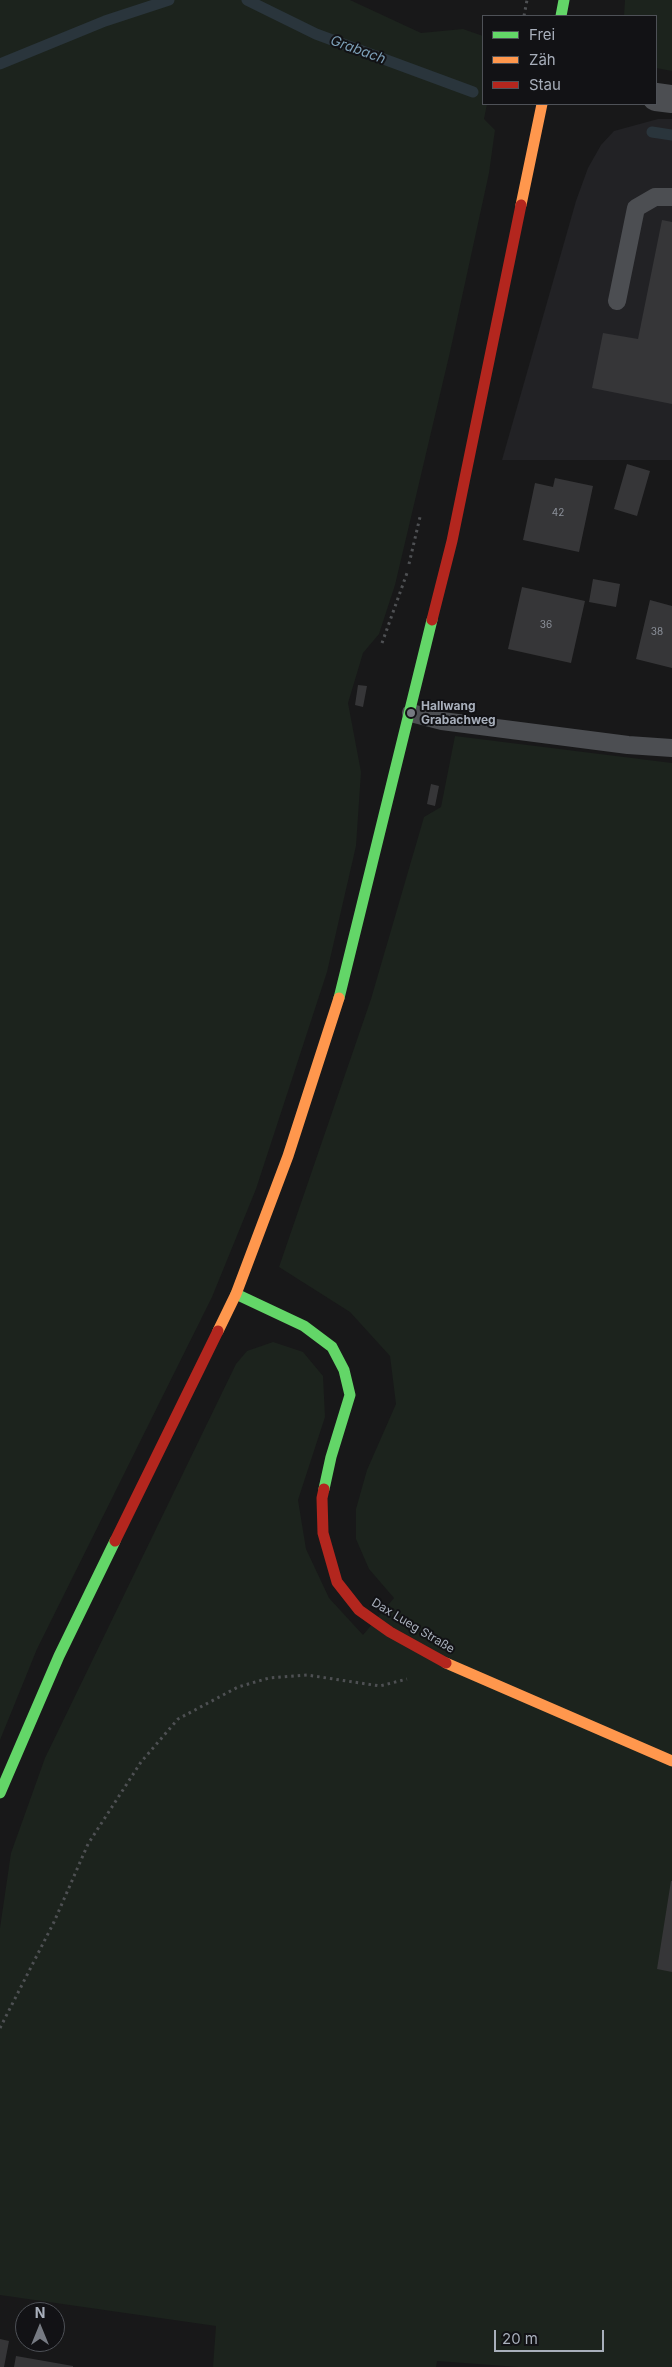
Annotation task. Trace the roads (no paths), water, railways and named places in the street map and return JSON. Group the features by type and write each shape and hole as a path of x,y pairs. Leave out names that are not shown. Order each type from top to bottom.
{"main road":[{"path":"561,15 564,0"},
{"path":"0,1793 59,1656 236,1294 288,1156 342,991 452,541 542,105"},
{"name":"Dax Lueg Straße","path":"236,1294 304,1326 332,1347 344,1370 350,1394 344,1420 331,1457 322,1498 323,1533 337,1582 359,1610 390,1632 447,1663 672,1761"}],"street":[{"path":"657,97 672,99"}],"lane":[{"path":"617,301 636,208 654,198 672,197"},
{"path":"410,713 442,721 628,745 672,748"}],"waterway":[{"name":"Grabach","path":"0,64 105,21 169,0"},
{"name":"Grabach","path":"247,0 316,34 473,92"},
{"name":"Grabach","path":"652,132 672,135"}],"place":[{"name":"Hallwang Grabachweg","path":"411,713"}]}
